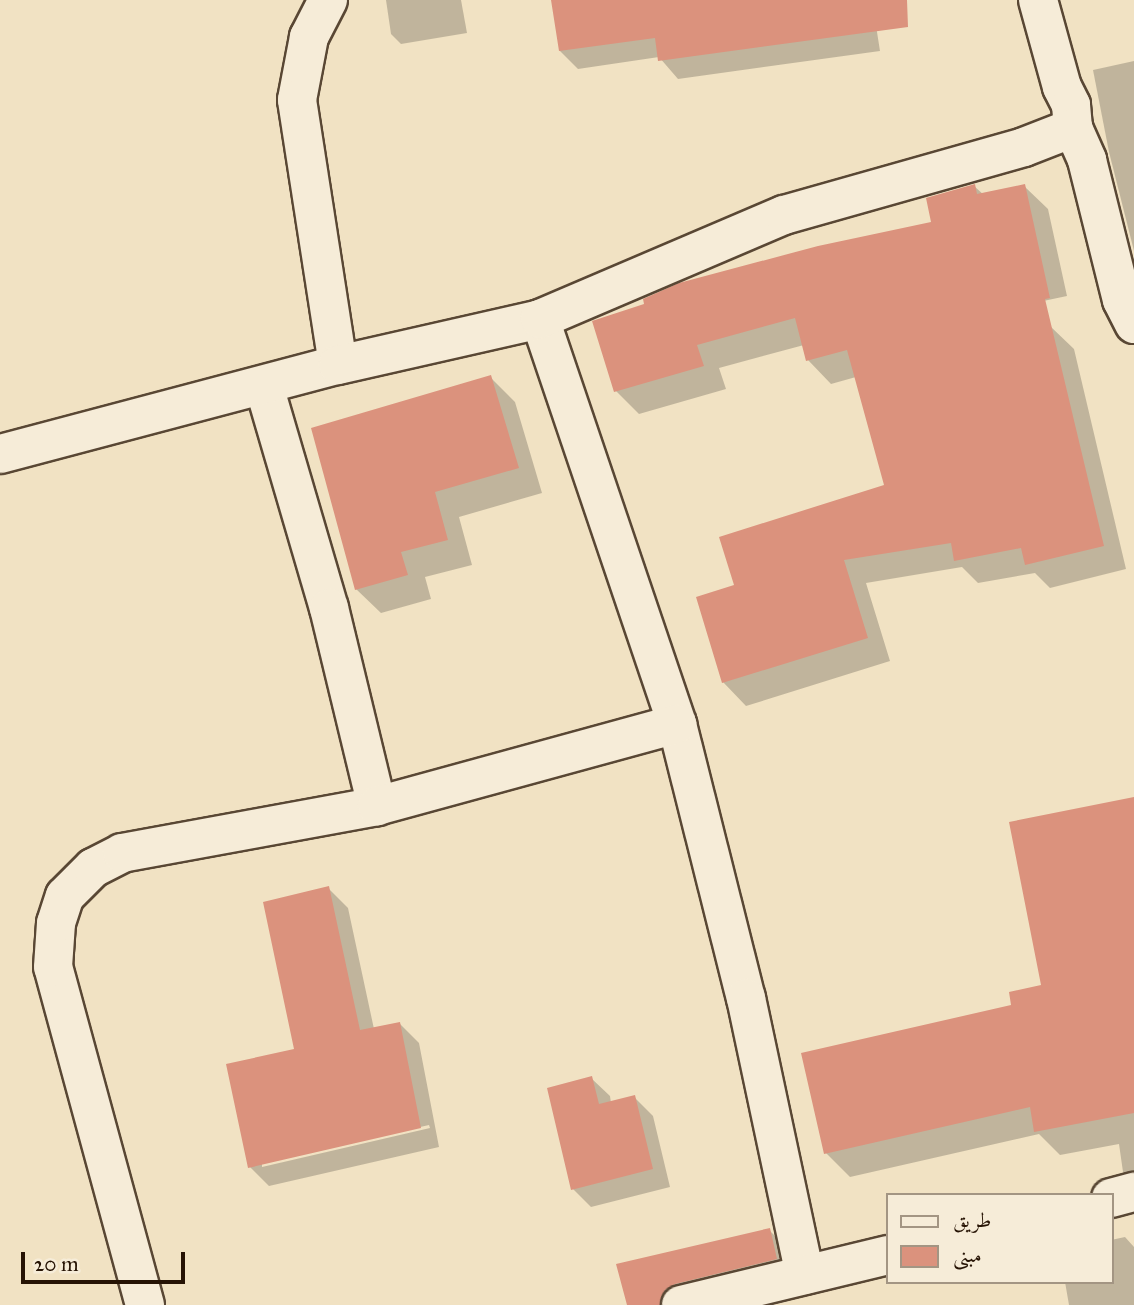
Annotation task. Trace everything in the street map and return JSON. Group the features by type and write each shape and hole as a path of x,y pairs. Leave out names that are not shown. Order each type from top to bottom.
{"street":[{"path":"328,0 309,37 297,100 338,365"},
{"path":"1038,0 1062,87 1071,105 1073,128 1087,160 1130,308"},
{"path":"0,454 338,365 540,319 784,215 1024,147 1073,128"},
{"path":"540,319 677,724 746,998 805,1275"},
{"path":"264,386 330,608 377,806"},
{"path":"145,1305 53,967 56,923 65,897 93,868 122,853 377,806 677,724"},
{"path":"1113,1197 1134,1192"},
{"path":"681,1305 886,1255"}],"building":[{"path":"551,0 907,0 908,27 658,61 655,38 559,51"},
{"path":"975,184 977,194 1025,184 1050,298 1045,299 1104,546 1025,565 1021,548 954,561 951,543 844,560 868,638 722,683 696,597 734,585 719,537 884,485 847,350 806,361 795,318 697,345 704,366 614,392 592,321 644,304 643,299 679,283 818,246 931,222 926,198"},
{"path":"491,375 519,468 435,492 448,540 401,552 408,575 355,590 311,428"},
{"path":"1134,797 1134,1113 1034,1132 1030,1107 824,1154 801,1053 1011,1005 1009,992 1041,985 1009,822"},
{"path":"329,886 360,1030 400,1022 421,1128 248,1168 226,1064 294,1049 263,902"},
{"path":"592,1076 599,1104 635,1095 653,1169 571,1190 547,1088"},
{"path":"770,1228 777,1259 675,1284 665,1290 660,1305 627,1305 616,1264"}]}
